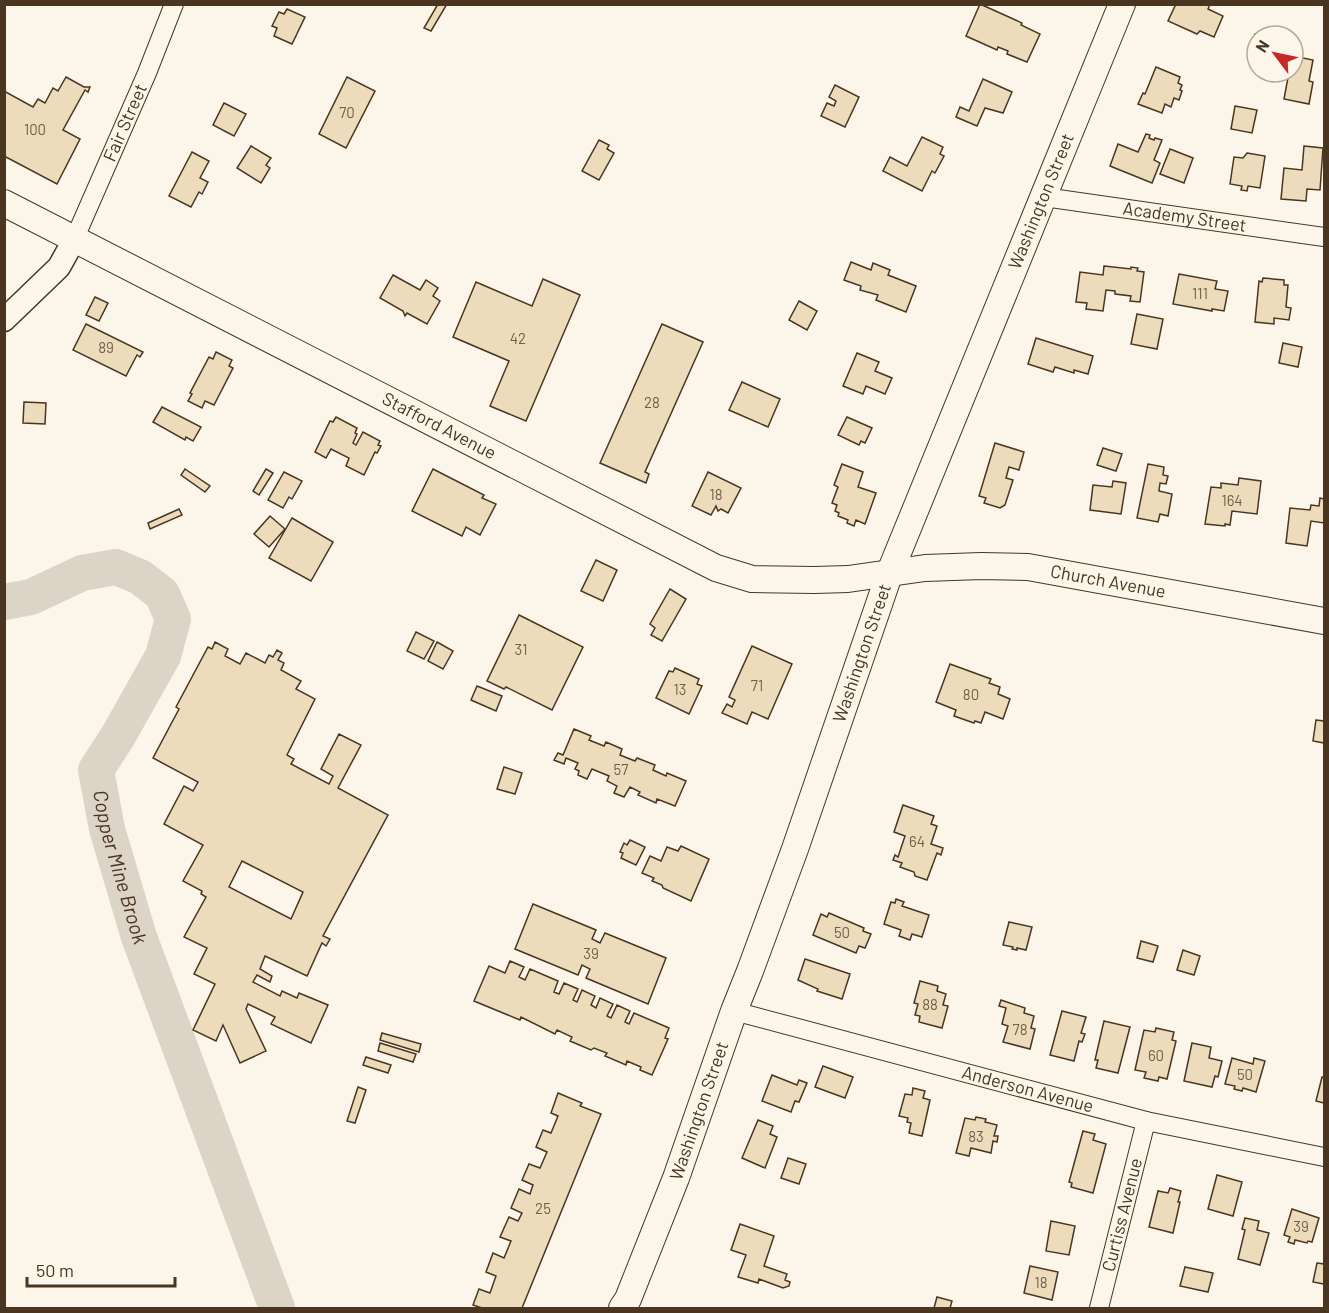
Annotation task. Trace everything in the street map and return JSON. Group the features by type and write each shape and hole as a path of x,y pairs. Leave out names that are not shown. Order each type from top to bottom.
{"main road":[{"name":"Washington Street","path":"622,1308 628,1299 676,1178 734,1011 795,849 890,572 1122,4"},
{"name":"Stafford Avenue","path":"4,203 716,568 752,579 848,579 890,572"},
{"name":"Church Avenue","path":"890,572 981,566 1028,567 1324,621"}],"street":[{"name":"Fair Street","path":"74,240 147,73 174,4"},
{"name":"Academy Street","path":"1044,197 1324,237"},
{"path":"4,320 59,267 74,240"},
{"name":"Anderson Avenue","path":"734,1011 1146,1121 1324,1157"},
{"name":"Curtiss Avenue","path":"1099,1308 1146,1121"}],"building":[{"path":"438,4 447,4 431,31 424,28"},
{"path":"980,4 1040,34 1027,62 1007,54 1008,51 998,47 997,50 966,36"},
{"path":"1176,4 1210,4 1208,9 1223,16 1214,37 1200,31 1197,34 1168,21"},
{"path":"287,9 305,17 292,44 274,36 277,28 272,26 279,12 284,14"},
{"path":"1305,58 1313,60 1309,81 1313,82 1309,104 1284,99 1287,84 1305,84"},
{"path":"1156,67 1180,77 1178,83 1182,85 1179,100 1174,98 1171,107 1165,104 1162,113 1138,104 1143,93 1145,94"},
{"path":"66,77 84,87 90,87 88,92 85,90 63,130 80,139 57,184 4,156 4,91 33,107 38,99 45,103 53,88 58,91"},
{"path":"347,77 375,91 346,148 319,134"},
{"path":"983,79 1012,92 1003,113 985,108 977,126 956,117 960,107 969,111"},
{"path":"835,85 859,97 845,127 821,116 827,103 834,106 836,101 829,97"},
{"path":"224,103 246,114 234,136 213,125"},
{"path":"1235,106 1257,110 1252,133 1231,129"},
{"path":"1146,134 1154,140 1155,138 1162,140 1154,160 1160,163 1152,183 1110,166 1118,144 1138,152"},
{"path":"922,137 943,147 940,154 944,156 935,173 932,171 922,191 883,171 890,157 907,166"},
{"path":"599,140 609,145 607,149 614,153 599,180 582,171"},
{"path":"251,146 271,158 266,165 270,168 261,183 237,168"},
{"path":"1304,146 1323,148 1320,190 1307,189 1306,201 1281,199 1284,168 1302,170"},
{"path":"1170,149 1193,158 1184,183 1160,174"},
{"path":"192,152 209,161 200,178 208,182 202,194 199,192 191,207 169,196"},
{"path":"1247,153 1265,156 1260,188 1248,186 1247,191 1241,190 1242,186 1230,184 1234,157 1243,158"},
{"path":"851,262 871,270 873,263 890,270 888,275 916,286 906,312 876,300 878,295 860,290 861,286 844,280"},
{"path":"1104,266 1138,268 1137,271 1144,272 1140,302 1130,301 1131,296 1106,290 1103,311 1086,309 1087,303 1076,302 1080,272 1103,275"},
{"path":"1179,274 1217,281 1215,289 1228,291 1224,311 1173,304"},
{"path":"393,275 420,290 426,280 438,288 433,296 440,301 427,324 407,313 405,316 403,311 380,298"},
{"path":"1263,278 1284,280 1284,285 1288,285 1286,307 1291,308 1289,320 1274,318 1274,324 1255,322 1259,281 1262,282"},
{"path":"543,279 580,295 526,421 490,406 509,361 453,337 476,282 532,306"},
{"path":"95,297 108,303 99,321 86,315"},
{"path":"799,301 817,311 807,330 789,320"},
{"path":"1137,314 1163,319 1157,349 1131,344"},
{"path":"86,324 143,352 140,357 137,355 126,376 73,350"},
{"path":"662,324 703,342 645,472 649,474 646,483 600,463"},
{"path":"1036,338 1093,356 1088,374 1074,370 1074,373 1055,367 1053,372 1028,364"},
{"path":"1283,343 1302,347 1298,367 1279,363"},
{"path":"216,352 232,360 229,366 233,368 214,405 205,401 202,408 188,401 192,394 190,393 209,357 213,359"},
{"path":"857,353 879,362 875,371 892,378 885,394 866,386 863,394 843,386"},
{"path":"742,382 780,399 768,427 729,410"},
{"path":"24,402 46,403 45,424 23,423"},
{"path":"162,407 201,427 193,441 186,437 185,440 153,422"},
{"path":"336,417 357,428 353,443 356,445 363,432 380,441 378,445 381,446 377,453 375,452 364,475 346,466 349,458 331,449 326,458 315,452 330,421 333,422"},
{"path":"847,417 872,428 865,443 861,441 859,445 838,435"},
{"path":"995,443 1024,452 1019,470 1009,467 1006,478 1013,480 1005,505 1000,508 984,503 986,498 979,496"},
{"path":"1103,448 1122,454 1116,471 1097,465"},
{"path":"842,464 863,472 858,487 876,493 865,524 856,520 854,526 847,523 848,520 838,516 839,513 835,511 837,505 832,503 838,487 834,485"},
{"path":"1148,464 1164,467 1163,475 1168,476 1166,484 1160,483 1159,491 1172,494 1168,516 1160,514 1158,522 1137,518"},
{"path":"185,469 210,486 205,492 181,475"},
{"path":"266,469 273,473 259,495 253,491"},
{"path":"433,469 484,495 482,498 496,504 480,535 466,527 462,536 412,511"},
{"path":"284,472 302,481 292,499 289,497 283,508 268,500"},
{"path":"708,472 741,488 728,513 721,509 718,511 716,506 711,515 692,506"},
{"path":"1239,478 1261,481 1257,514 1232,511 1230,525 1205,524 1211,487 1221,488 1221,483 1238,485"},
{"path":"1113,481 1126,483 1121,514 1090,510 1093,485 1112,487"},
{"path":"1320,498 1324,499 1324,523 1311,521 1307,546 1286,543 1290,508 1310,510 1311,505 1319,506"},
{"path":"179,509 182,515 150,529 148,523"},
{"path":"270,516 285,529 269,547 254,534"},
{"path":"292,518 333,542 311,581 269,558"},
{"path":"596,560 617,570 603,601 581,591"},
{"path":"670,589 686,599 662,641 651,635 655,628 650,624"},
{"path":"519,615 583,647 552,710 506,687 504,689 487,681"},
{"path":"416,632 434,641 424,659 407,651"},
{"path":"215,642 228,649 225,656 240,664 246,653 265,663 269,655 273,657 277,650 282,653 278,660 284,663 281,670 301,681 296,689 315,699 287,755 294,759 291,764 329,784 333,776 321,769 339,734 361,745 338,788 388,815 323,936 330,939 326,946 322,943 307,976 265,956 260,969 272,976 270,982 257,975 253,982 280,996 282,991 297,998 299,993 328,1005 311,1043 271,1024 275,1017 248,1004 246,1009 266,1051 240,1063 223,1025 216,1041 193,1030 215,984 194,974 207,948 184,937 206,897 201,894 202,891 183,881 203,845 164,824 184,786 193,791 198,782 153,758 179,709 176,707 208,647 212,649","holes":["242,861 303,892 291,919 229,887"]},
{"path":"437,642 453,651 443,669 428,661"},
{"path":"752,646 792,664 768,719 752,712 747,724 722,713 727,704 732,707 735,700 729,697"},
{"path":"950,664 991,679 989,683 1000,687 998,694 1010,699 1003,719 985,712 981,723 975,721 974,723 954,716 956,710 936,702"},
{"path":"675,668 699,679 697,684 702,686 689,714 656,698 669,671 673,672"},
{"path":"477,686 502,696 496,711 471,700"},
{"path":"1316,720 1324,721 1324,743 1313,741"},
{"path":"574,729 591,736 589,740 604,746 606,742 622,749 620,755 655,765 653,770 686,781 675,806 657,799 656,803 638,795 640,792 630,787 624,797 614,793 617,786 607,781 609,776 592,769 587,779 578,775 579,771 575,769 578,763 566,758 564,764 554,760 558,753 563,755"},
{"path":"504,767 522,773 515,794 497,789"},
{"path":"903,805 934,816 931,824 937,826 931,844 943,848 941,855 937,853 927,880 915,876 914,872 900,867 902,863 893,860 895,855 898,857 905,836 894,832"},
{"path":"630,840 645,847 636,865 621,858 623,853 620,852 624,843 627,845"},
{"path":"681,846 709,859 691,901 663,888 662,885 652,881 654,878 642,873 650,856 661,861 667,847 678,851"},
{"path":"896,899 904,902 902,906 929,915 922,937 912,934 910,940 899,936 901,930 884,924 891,902 895,903"},
{"path":"533,904 596,930 592,939 600,943 605,933 666,958 648,1004 586,978 590,969 582,965 578,975 515,949"},
{"path":"829,913 864,928 863,931 871,934 865,948 859,946 856,953 813,935 821,914 827,917"},
{"path":"1009,922 1032,927 1026,950 1012,949 1013,947 1003,945"},
{"path":"1141,941 1158,946 1153,962 1137,958"},
{"path":"1183,950 1200,956 1194,975 1177,970"},
{"path":"805,959 850,974 842,999 817,991 818,989 798,980"},
{"path":"510,961 524,967 519,977 525,980 530,969 558,981 554,992 559,994 564,983 578,989 573,1000 577,1002 582,990 595,996 591,1005 596,1008 600,998 613,1004 607,1016 611,1018 617,1005 630,1011 625,1022 629,1024 634,1013 669,1028 665,1038 668,1039 652,1075 627,1061 626,1065 605,1056 607,1053 594,1048 591,1050 570,1041 572,1037 557,1030 555,1034 521,1017 520,1020 474,1001 489,966 505,973"},
{"path":"920,981 938,986 937,991 946,994 943,1005 948,1006 942,1028 919,1022 920,1016 915,1015 918,1004 914,1003"},
{"path":"1001,1000 1025,1008 1024,1013 1034,1016 1031,1028 1035,1029 1030,1049 1003,1042 1008,1026 1002,1024 1006,1008 999,1006"},
{"path":"1062,1011 1086,1017 1081,1033 1085,1034 1082,1042 1079,1041 1074,1061 1050,1055"},
{"path":"1104,1021 1130,1027 1118,1073 1096,1068 1098,1060 1095,1060"},
{"path":"1156,1028 1174,1032 1172,1040 1176,1041 1167,1079 1159,1077 1158,1081 1144,1078 1146,1072 1135,1070 1144,1030 1155,1032"},
{"path":"382,1033 421,1044 419,1052 380,1040"},
{"path":"380,1043 416,1054 413,1062 378,1051"},
{"path":"1192,1043 1211,1047 1209,1058 1222,1061 1218,1077 1215,1076 1212,1087 1184,1081"},
{"path":"366,1057 391,1065 388,1073 363,1065"},
{"path":"1232,1058 1253,1064 1254,1058 1265,1061 1256,1092 1243,1088 1242,1091 1234,1089 1235,1086 1225,1084"},
{"path":"823,1066 853,1077 845,1098 815,1087"},
{"path":"772,1075 797,1085 799,1080 807,1083 799,1102 795,1101 791,1112 762,1101"},
{"path":"1322,1077 1324,1078 1324,1103 1316,1101"},
{"path":"358,1087 366,1090 355,1123 347,1121"},
{"path":"913,1088 925,1091 923,1098 930,1100 922,1136 909,1133 911,1123 907,1122 908,1118 899,1116 905,1094 912,1095"},
{"path":"558,1093 582,1103 580,1106 601,1114 522,1308 482,1308 473,1305 479,1289 490,1293 496,1276 486,1272 493,1253 504,1258 511,1241 500,1237 509,1217 518,1221 522,1213 511,1208 519,1189 530,1194 533,1185 522,1180 529,1164 540,1168 547,1152 536,1147 543,1130 551,1133 558,1116 551,1113"},
{"path":"976,1117 997,1125 994,1136 998,1136 997,1142 993,1141 991,1153 971,1148 969,1156 956,1153 965,1118 975,1120"},
{"path":"758,1120 773,1126 770,1134 777,1137 765,1168 742,1158"},
{"path":"1083,1131 1095,1134 1093,1140 1106,1144 1093,1193 1071,1187 1072,1183 1069,1182"},
{"path":"788,1158 806,1164 799,1184 781,1178"},
{"path":"1217,1175 1242,1182 1233,1216 1208,1209"},
{"path":"1170,1188 1181,1191 1173,1233 1149,1227 1158,1191 1168,1193"},
{"path":"1292,1209 1319,1218 1312,1242 1295,1240 1294,1244 1288,1242 1290,1237 1284,1235"},
{"path":"1245,1218 1259,1221 1257,1230 1269,1233 1260,1265 1238,1259 1245,1230 1242,1229"},
{"path":"1051,1221 1075,1226 1069,1255 1046,1251"},
{"path":"740,1224 774,1236 764,1266 787,1274 785,1280 790,1282 789,1286 783,1288 759,1279 758,1283 738,1277 746,1255 731,1250"},
{"path":"1317,1263 1324,1264 1324,1284 1313,1282"},
{"path":"1030,1266 1058,1272 1052,1300 1024,1293"},
{"path":"1185,1267 1213,1273 1208,1292 1180,1286"},
{"path":"937,1297 952,1301 950,1308 934,1308"}],"waterway":[{"name":"Copper Mine Brook","path":"4,602 31,597 82,573 116,567 140,577 162,594 173,619 163,656 96,770 107,829 139,937 277,1308"}]}
